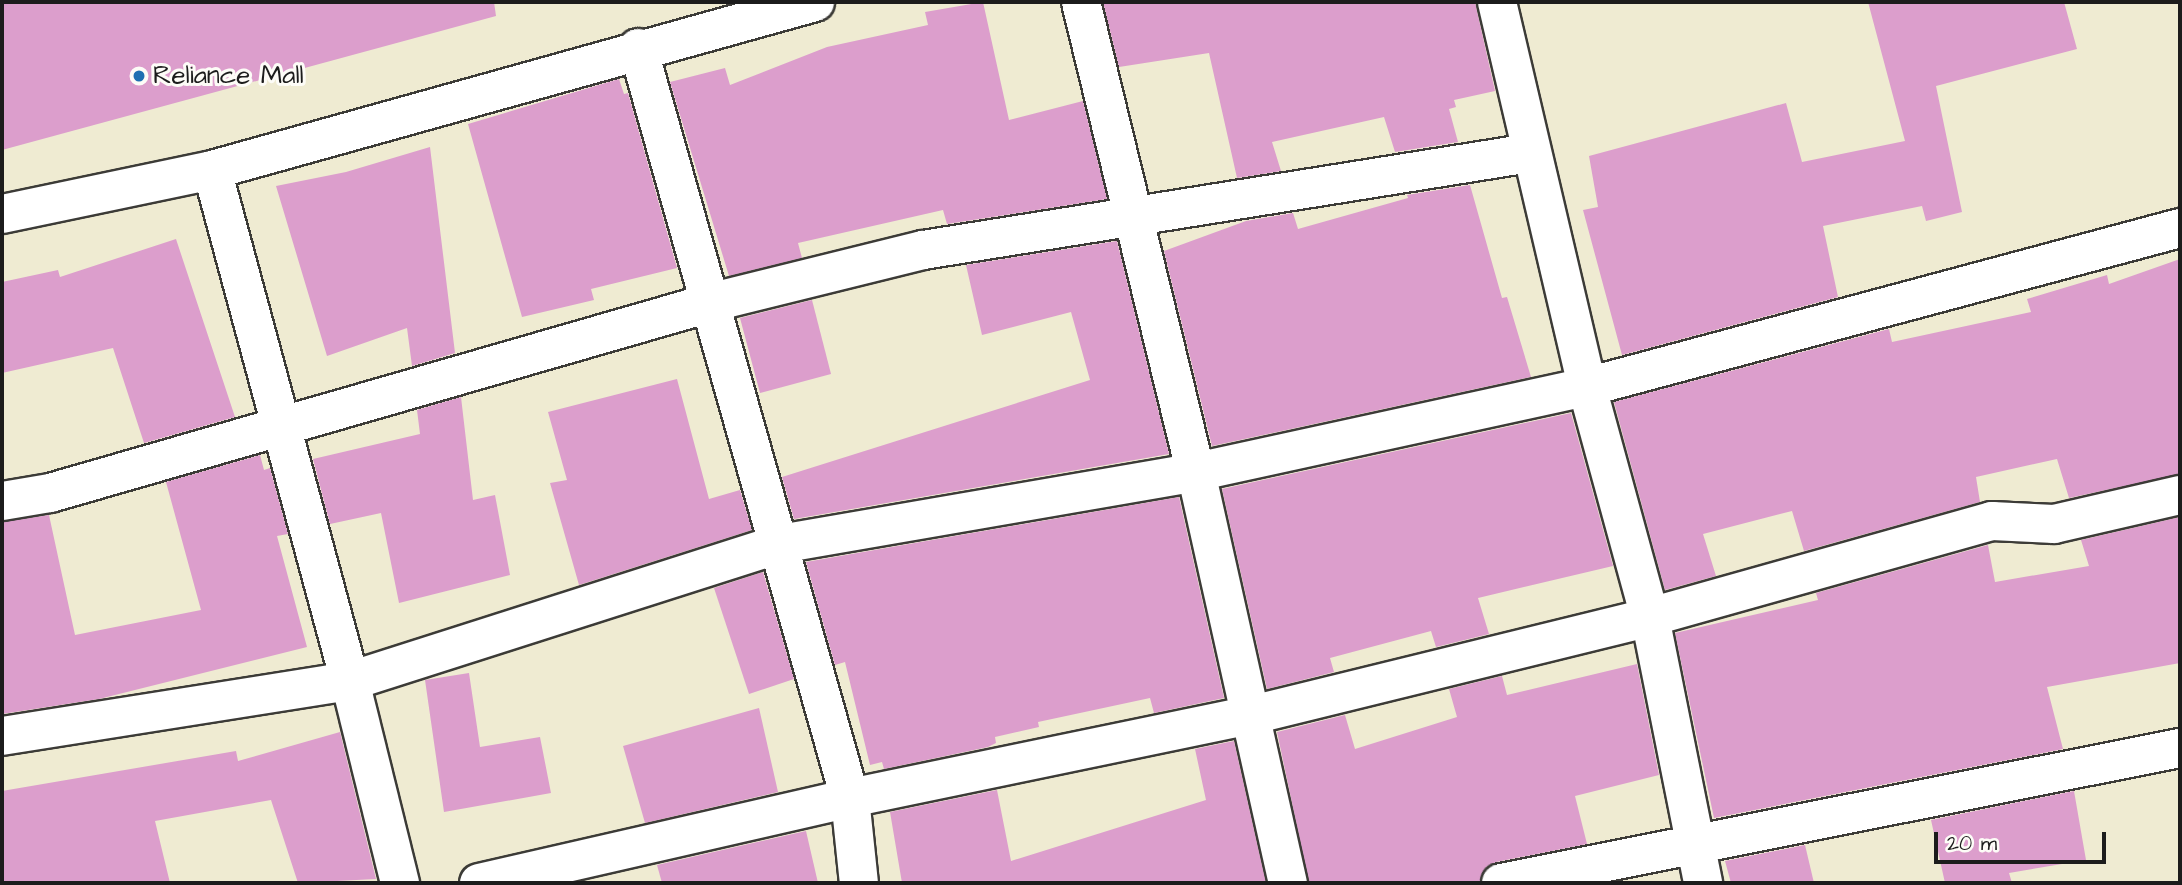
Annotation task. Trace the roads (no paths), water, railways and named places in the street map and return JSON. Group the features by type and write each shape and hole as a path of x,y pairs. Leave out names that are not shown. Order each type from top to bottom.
{"street":[{"path":"2,214 212,170 638,48 815,2"},
{"path":"1081,2 1196,472 1288,883"},
{"path":"1497,2 1530,153 1587,387 1650,617 1693,847 1703,883"},
{"path":"638,48 713,302 850,798 859,883"},
{"path":"2,502 50,494 713,302 923,250 1530,153"},
{"path":"212,170 350,681 400,883"},
{"path":"2,736 350,681 780,544 1196,472 1587,387 2180,228"},
{"path":"479,883 850,798 1252,715 1650,617 1992,521 2054,524 2180,495"},
{"path":"1501,883 1693,847 2180,748"}],"place":[{"name":"Reliance Mall","path":"139,76"}]}
